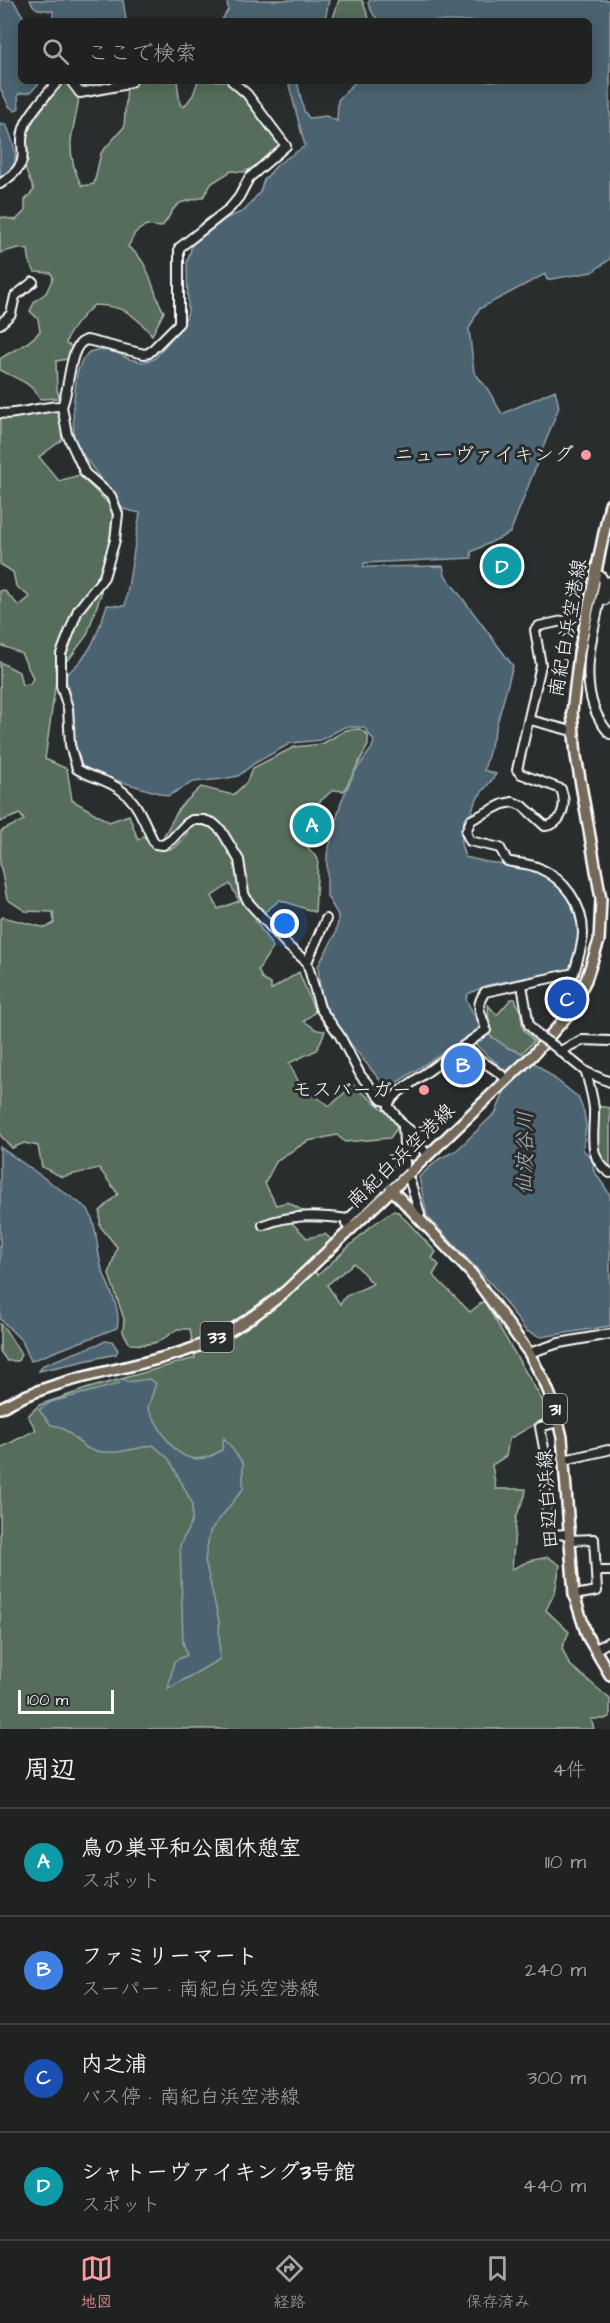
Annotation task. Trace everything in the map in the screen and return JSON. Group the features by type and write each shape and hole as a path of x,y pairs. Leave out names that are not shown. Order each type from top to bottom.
{"main road":[{"name":"南紀白浜空港線","path":"0,1408 54,1385 190,1350 233,1329 264,1310 286,1292 532,1055 568,1015 594,962 602,924 600,884 572,731 575,676 610,504"},
{"name":"田辺白浜線","path":"392,1189 471,1273 530,1353 545,1383 558,1422 564,1460 574,1595 587,1636 610,1675"}],"street":[{"path":"0,184 12,176 21,165 24,157 23,136 28,119 56,84"},
{"path":"73,84 80,93 125,84"},
{"path":"235,84 247,94 286,146 249,178 230,208 179,248 179,323 149,353 144,354 87,340 81,341 70,369 62,406 67,434 84,473 111,496 118,514 110,563 100,584 78,610 61,654 61,686 68,708 70,745 77,769 88,776 117,787 131,799 142,812 155,844 163,845 171,840 192,820 213,823 221,830 239,860 244,894 249,903 289,947 307,962 320,1008 340,1036 361,1076 382,1101 389,1102"},
{"path":"0,324 11,314 15,296 33,282"},
{"path":"0,413 6,415 30,409 62,406"},
{"path":"595,574 601,576 604,581 587,673 599,721 610,734"},
{"path":"596,616 605,604 610,581"},
{"path":"389,1102 400,1091 486,1030 479,1013 483,994 489,990 574,974 584,933 578,906 567,888 551,875 529,864 507,861 501,849 472,842 468,839 466,832 471,820 507,802 520,804 545,826 556,823 561,818 563,798 561,789 517,771 541,665 535,630 542,625 572,619"},
{"path":"530,720 572,731"},
{"path":"307,962 327,919"},
{"path":"522,985 529,1025 539,1036 586,1072 610,1082"},
{"path":"557,1049 582,1040 610,1041"},
{"path":"465,1045 477,1058 493,1066 507,1078"},
{"path":"586,1072 594,1108 592,1150 610,1173"},
{"path":"389,1102 389,1107 403,1125 411,1131 414,1140 427,1154"},
{"path":"351,1229 346,1224 348,1219 405,1165 403,1125"},
{"path":"410,1181 420,1214 418,1217"},
{"path":"263,1225 297,1216 348,1219"},
{"path":"530,1353 559,1343 610,1334"},
{"path":"558,1422 540,1427 544,1448 548,1535 594,1539 597,1591 574,1595"},
{"path":"564,1460 608,1450"},
{"path":"596,1571 610,1571"},
{"path":"595,1650 610,1641"}],"green space":[{"path":"339,0 362,0 369,18 333,18"},
{"path":"49,84 77,84 78,104 71,147 77,176 82,186 94,184 101,153 124,127 128,84 177,84 180,104 184,107 193,95 197,84 234,84 280,142 280,152 243,172 231,171 212,183 203,197 176,206 161,227 146,225 135,233 128,247 142,260 164,312 152,335 127,312 113,307 94,305 69,334 66,344 74,347 68,359 56,361 57,390 60,398 40,399 28,385 0,370 0,359 27,343 40,331 38,319 30,311 35,301 46,293 53,278 51,273 35,272 30,263 28,250 18,248 0,253 0,217 16,220 25,211 25,200 34,190 24,163 24,141 33,108"},
{"path":"60,409 62,440 39,457 59,481 79,475 109,504 115,516 102,574 101,594 87,635 70,658 58,667 45,759 67,769 72,800 109,822 129,815 138,840 144,836 154,849 166,850 174,847 188,832 187,830 170,846 162,839 180,807 201,787 233,795 246,783 253,768 294,747 322,744 346,730 360,729 368,735 368,745 344,791 333,790 309,811 303,822 311,831 306,845 318,859 315,912 280,900 255,920 273,947 258,970 263,980 271,984 271,990 299,972 315,1012 304,1021 317,1030 325,1031 317,1050 289,1063 302,1088 330,1106 353,1085 394,1118 397,1128 390,1138 345,1142 337,1135 308,1141 277,1160 265,1183 276,1205 288,1202 303,1211 285,1216 307,1238 325,1234 334,1242 308,1264 318,1275 370,1227 393,1211 398,1212 436,1252 432,1258 439,1265 433,1275 470,1312 484,1301 551,1415 509,1439 506,1456 492,1465 496,1489 526,1489 516,1517 512,1569 529,1561 548,1557 560,1565 555,1592 546,1610 569,1632 562,1648 569,1664 610,1699 610,1716 605,1719 591,1719 594,1729 0,1729 0,1448 36,1430 28,1416 39,1405 89,1388 195,1358 190,1329 177,1329 150,1344 130,1344 123,1332 124,1319 109,1274 117,1247 100,1226 100,1211 118,1194 99,1168 62,1177 42,1167 38,1146 24,1143 12,1148 0,1135 0,919 3,917 46,928 54,923 53,912 25,911 7,899 0,863 1,831 24,820 20,814 0,822 0,662 19,672 22,685 30,684 33,678 21,653 0,645 0,591 4,590 19,606 30,597 16,586 13,572 0,564 0,416","holes":["230,884 239,901 218,909 212,896","354,1263 373,1284 346,1296 340,1304 327,1285"]},
{"path":"511,999 515,999 520,1010 523,1029 534,1041 522,1053 508,1048 489,1035 488,1005 497,1015"},
{"path":"597,1106 610,1108 610,1170 595,1151"},
{"path":"0,1324 21,1354 18,1361 7,1361 0,1351"}],"water":[{"path":"0,0 13,0 24,18 18,18 18,84 38,84 31,92 18,94 19,108 15,111 9,106 0,88"},
{"path":"30,0 123,0 126,18 53,18 53,11 42,10"},
{"path":"227,0 329,0 325,18 223,18 228,10"},
{"name":"仙波谷川","path":"370,0 610,0 610,259 592,272 547,280 545,274 479,309 469,329 474,372 487,388 502,414 555,390 559,407 510,533 471,552 472,558 364,563 364,567 443,566 445,575 513,666 484,770 496,774 478,797 472,813 464,819 461,844 465,857 522,866 550,878 575,905 579,933 571,969 487,985 468,994 466,999 474,1015 489,1035 508,1048 522,1053 578,1097 586,1126 583,1150 590,1156 594,1163 593,1169 610,1195 610,1326 541,1337 526,1331 493,1286 427,1216 419,1177 439,1159 457,1150 496,1112 506,1088 513,1081 475,1044 479,1040 473,1033 387,1089 330,1018 321,999 318,966 335,935 338,922 338,915 327,896 327,855 341,802 354,773 372,748 374,741 364,727 344,727 321,740 291,743 255,763 238,776 193,782 168,796 86,771 77,758 75,750 73,708 66,675 88,651 107,605 125,606 140,513 123,509 74,443 73,408 77,373 82,360 89,352 97,350 114,351 129,359 144,362 154,359 183,325 188,312 187,263 192,245 227,218 244,211 260,192 264,180 278,164 305,146 289,84 298,84 304,111 309,118 326,116 337,121 338,100 353,84 592,84 592,18 376,18 368,3"},
{"path":"0,123 7,126 15,149 15,162 0,179"},
{"path":"0,1147 88,1209 94,1223 102,1269 118,1313 117,1328 31,1361 22,1341 0,1319"},
{"path":"106,1341 112,1341 118,1350 116,1354 39,1371 43,1365"},
{"path":"124,1379 127,1382 149,1379 156,1383 148,1408 161,1431 176,1450 196,1459 208,1457 222,1450 224,1438 243,1463 243,1489 210,1531 205,1560 219,1621 220,1659 168,1689 174,1661 187,1655 183,1642 180,1545 192,1521 192,1503 169,1459 153,1445 115,1452 91,1450 68,1432 51,1425 39,1410 51,1402 119,1384 118,1380"}],"tunnel":[{"path":"572,619 594,617"}],"place":[{"name":"ニューヴァイキング","path":"586,455"},
{"name":"シャトーヴァイキング3号館","path":"502,566"},
{"name":"鳥の巣平和公園休憩室","path":"312,825"},
{"name":"内之浦","path":"567,999"},
{"name":"ファミリーマート","path":"463,1065"},
{"name":"モスバーガー","path":"424,1090"}]}
